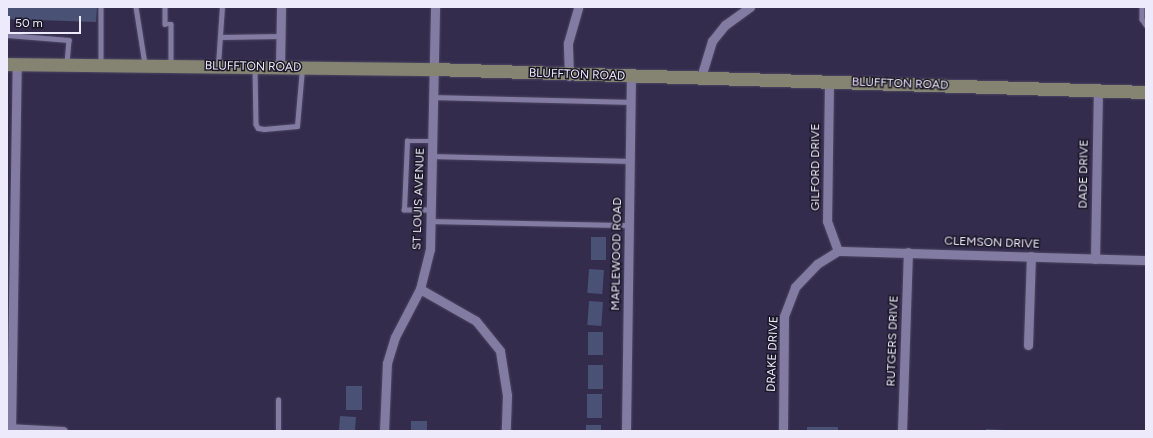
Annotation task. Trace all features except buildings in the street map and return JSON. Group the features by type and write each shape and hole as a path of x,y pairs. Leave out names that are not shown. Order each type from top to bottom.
{"main road":[{"name":"BLUFFTON ROAD","path":"12,64 434,69 569,76 632,78 701,77 1146,92"}],"street":[{"path":"280,67 281,7"},
{"name":"ST LOUIS AVENUE","path":"384,431 387,363 395,337 420,289 430,249 435,7"},
{"path":"569,76 568,43 578,7"},
{"path":"701,77 712,41 725,25 750,7"},
{"path":"12,64 10,167 10,429 63,431"},
{"name":"MAPLEWOOD ROAD","path":"626,431 632,78"},
{"name":"GILFORD DRIVE","path":"829,82 827,222 838,251"},
{"name":"DADE DRIVE","path":"1095,259 1098,90"},
{"name":"CLEMSON DRIVE","path":"838,251 1146,260"},
{"name":"DRAKE DRIVE","path":"783,431 784,316 795,287 816,264 838,251"},
{"name":"RUTGERS DRIVE","path":"902,431 908,252"},
{"path":"1028,345 1031,256"},
{"path":"420,289 476,321 497,345 505,369 506,431"}],"lane":[{"path":"101,7 101,65"},
{"path":"136,7 145,66"},
{"path":"165,7 165,24 171,24 171,66"},
{"path":"218,66 222,7"},
{"path":"1142,7 1142,19 1146,25"},
{"path":"7,35 69,40 67,65"},
{"path":"220,37 280,36"},
{"path":"255,67 256,124 258,128 264,129 297,126 302,68"},
{"path":"433,97 631,102"},
{"path":"431,210 404,210 406,141 432,141"},
{"path":"432,156 630,160"},
{"path":"431,220 629,224"},
{"path":"278,400 278,431"}]}
